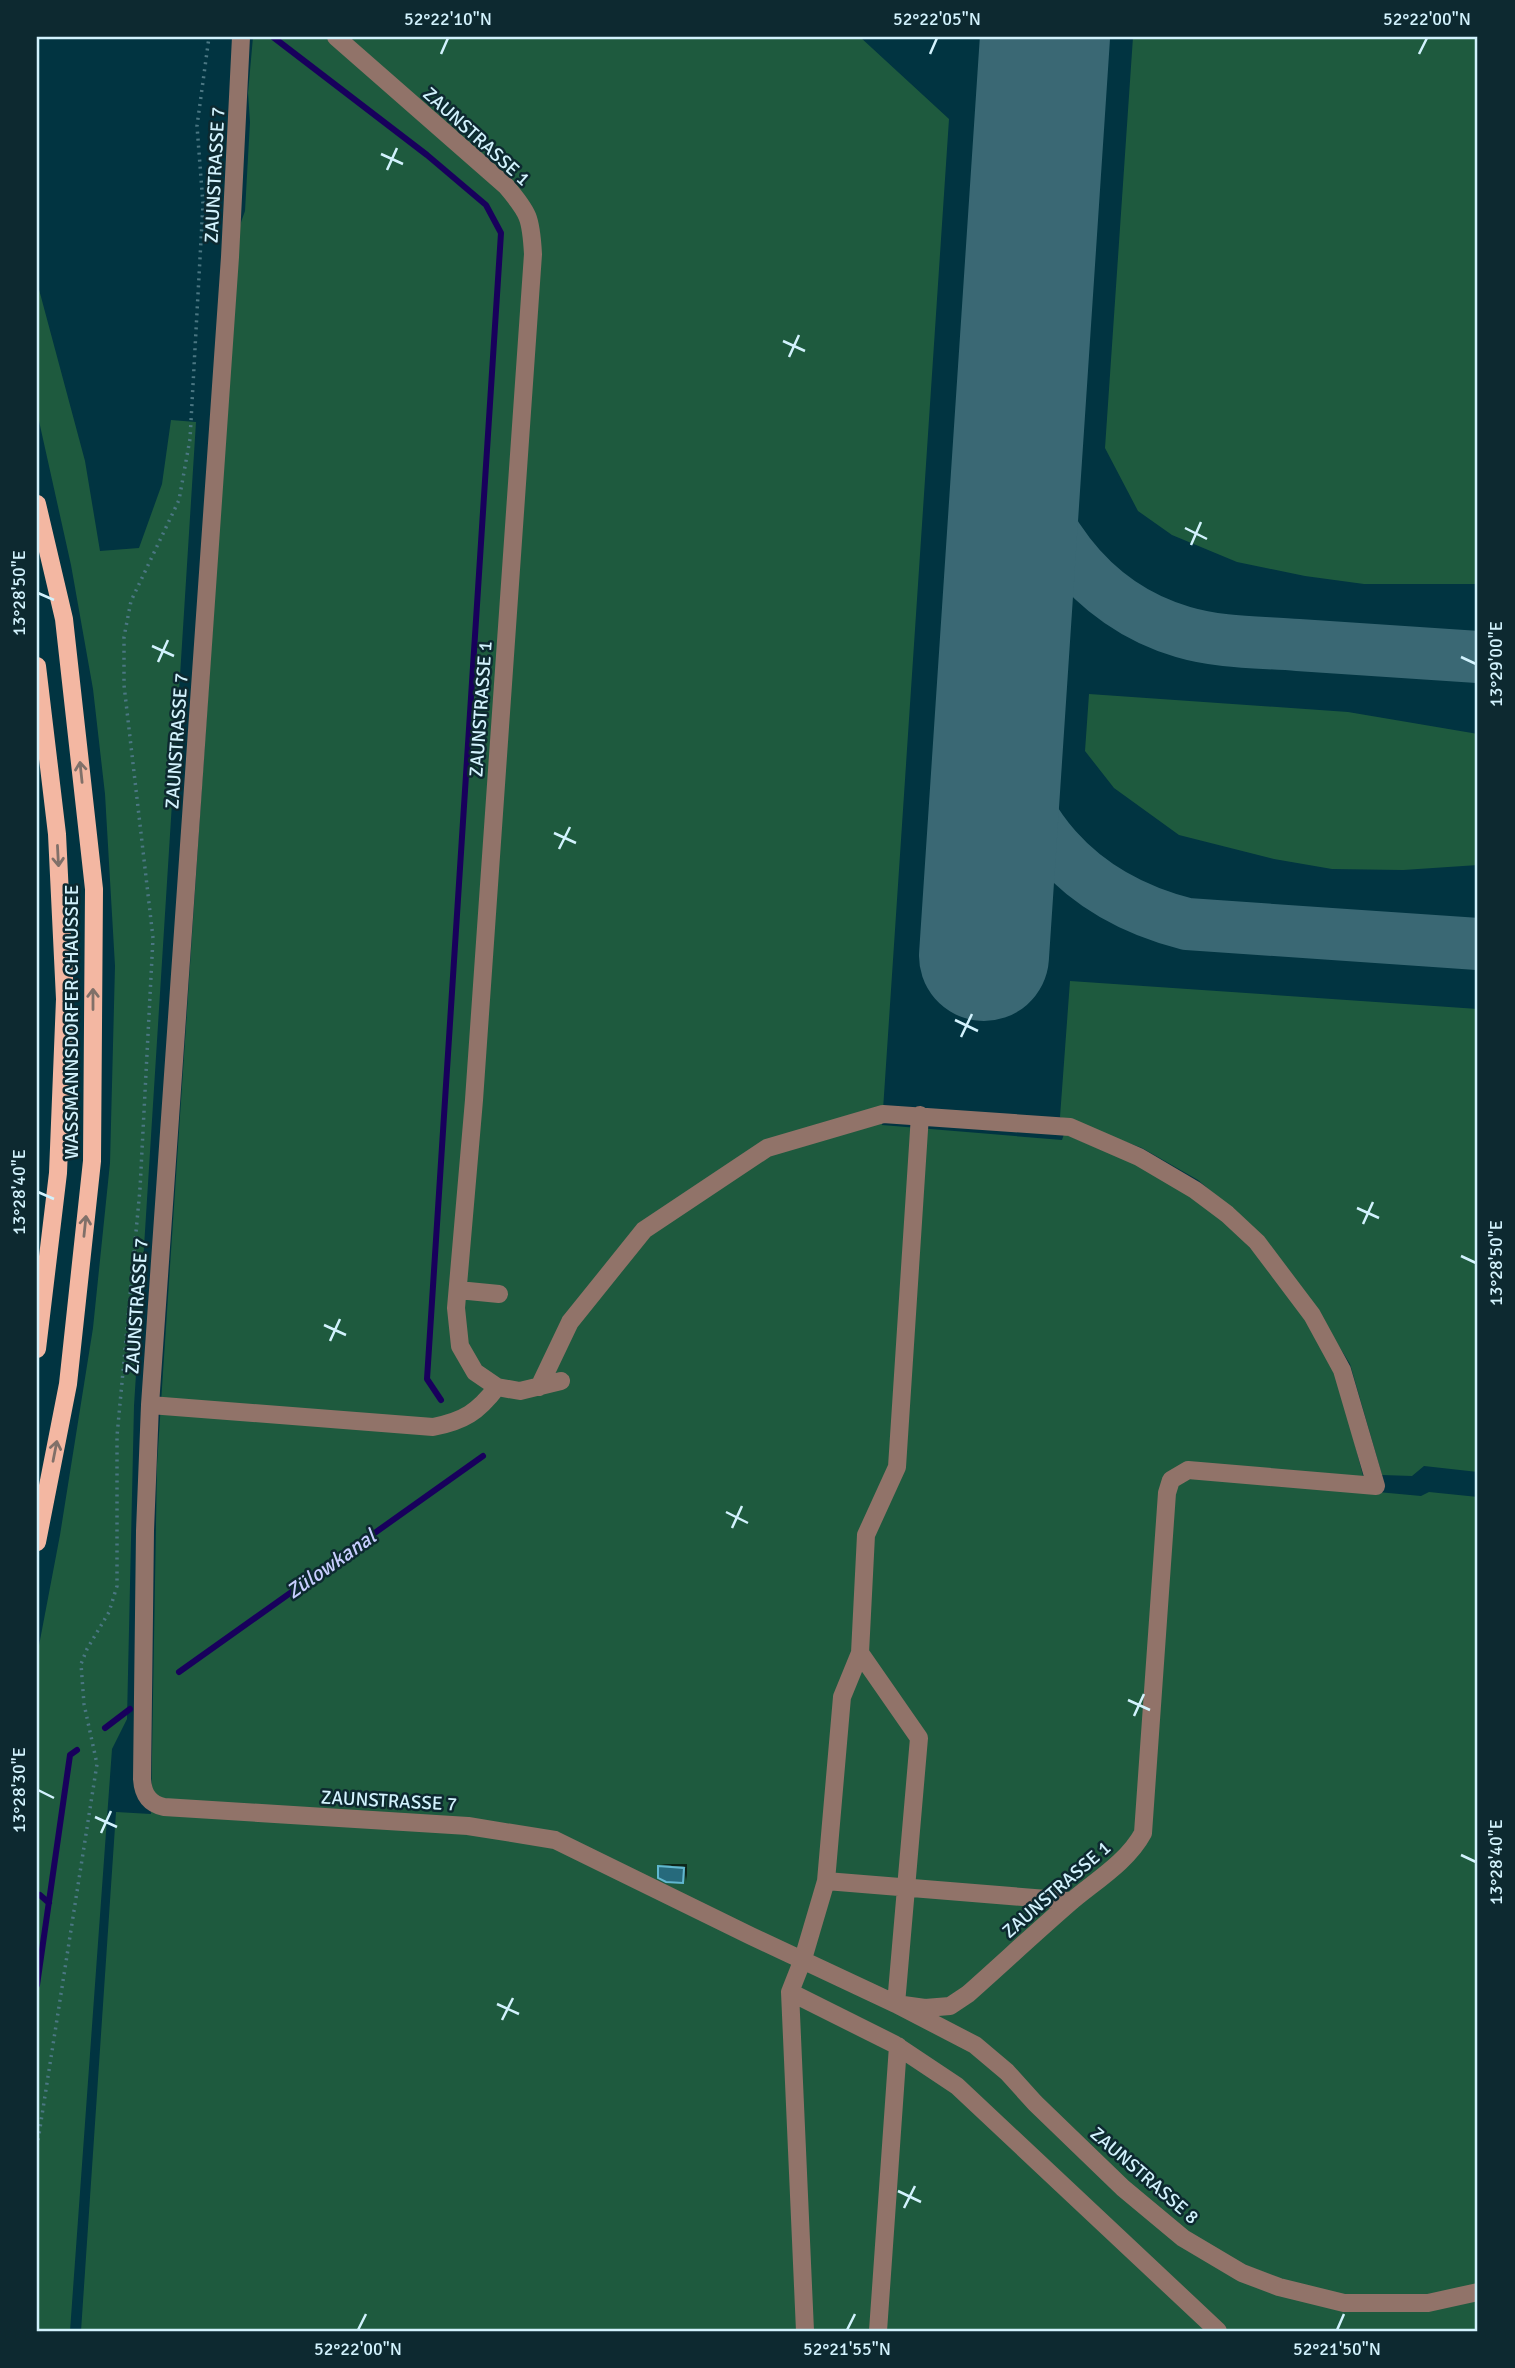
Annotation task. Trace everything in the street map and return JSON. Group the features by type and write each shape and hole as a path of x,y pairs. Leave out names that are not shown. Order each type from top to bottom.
{"main road":[{"name":"WASSMANNSDORFER CHAUSSEE","path":"37,504 64,619 94,889 92,1161 68,1384 37,1542"},
{"name":"WASSMANNSDORFER CHAUSSEE","path":"37,666 57,834 65,999 58,1173 37,1349"}],"lane":[{"name":"ZAUNSTRASSE 7","path":"242,37 230,257 150,1405 145,1531 143,1787 149,1800 164,1807 468,1826 555,1840 751,1936"},
{"name":"ZAUNSTRASSE 1","path":"336,37 506,186 521,203 532,223 533,254 516,503 474,1100 456,1308 460,1346 475,1372 497,1387"},
{"path":"539,1387 570,1322 644,1230 767,1147 883,1114 920,1115 897,1466 866,1535 860,1653 842,1697 826,1881 803,1959 790,1992 805,2331"},
{"name":"ZAUNSTRASSE 1","path":"751,1936 896,2004 925,2008 950,2006 968,1994 1124,1858 1136,1846 1143,1833 1167,1493 1171,1480 1188,1470 1376,1486 1342,1370 1312,1315 1257,1242 1227,1214 1195,1190 1139,1157 1070,1127 920,1115"},
{"path":"457,1290 499,1294"},
{"path":"150,1405 433,1427 452,1423 482,1407 497,1387 520,1391 561,1381"},
{"path":"860,1653 919,1738 896,2004"},
{"path":"826,1881 1072,1901"},
{"path":"790,1992 898,2046 957,2086 1218,2331"},
{"name":"ZAUNSTRASSE 8","path":"896,2004 975,2045 1007,2072 1035,2103 1133,2197 1183,2238 1242,2273 1279,2287 1344,2303 1428,2303 1478,2292"},
{"path":"878,2331 898,2046"}],"path":[{"path":"37,2147 97,1764 84,1704 82,1664 87,1649 109,1612 117,1586 117,1436 140,1189 153,938 124,685 124,638 131,601 179,500 190,439 203,204 197,126 209,37"}],"green space":[{"path":"253,37 860,37 949,119 882,1125 1062,1140 1064,1134 1145,1168 1191,1196 1227,1224 1262,1260 1304,1315 1337,1376 1367,1491 1421,1496 1429,1492 1478,1497 1478,2331 81,2331 116,1812 151,1814 157,1465 239,228 245,211 250,122 248,93"},
{"path":"1133,37 1478,37 1478,584 1364,584 1305,576 1237,562 1172,535 1138,511 1105,448"},
{"path":"37,282 85,461 100,551 139,548 162,484 171,420 196,422 134,1406 127,1719 112,1749 70,2331 37,2331 37,1656 60,1535 93,1328 110,1163 115,966 105,794 93,689 71,565 37,412"},
{"path":"1089,694 1348,712 1478,734 1478,865 1403,870 1332,869 1274,859 1179,835 1114,788 1085,751"},
{"path":"1070,981 1478,1009 1478,1472 1424,1466 1412,1476 1382,1475 1350,1364 1308,1296 1261,1234 1198,1180 1142,1148 1060,1117"}],"building":[{"path":"658,1866 684,1868 683,1883 666,1882 658,1878"}],"waterway":[{"path":"273,37 427,155 486,205 501,233 427,1379 441,1400"},
{"name":"Zülowkanal","path":"179,1672 483,1456"},
{"name":"Zülowkanal","path":"105,1728 130,1709"},
{"name":"Zülowkanal","path":"37,1985 70,1755 77,1750"},
{"path":"40,1895 49,1903"}],"taxiway":[{"path":"1040,37 1045,50"},
{"path":"1020,425 1025,460 1035,494 1050,525 1069,554 1092,580 1119,602 1150,619 1197,636 1226,640 1478,657"},
{"path":"1001,708 1006,749 1018,786 1034,819 1056,848 1083,874 1114,895 1149,912 1187,924 1478,944"}],"runway":[{"path":"984,956 1045,37"}]}
